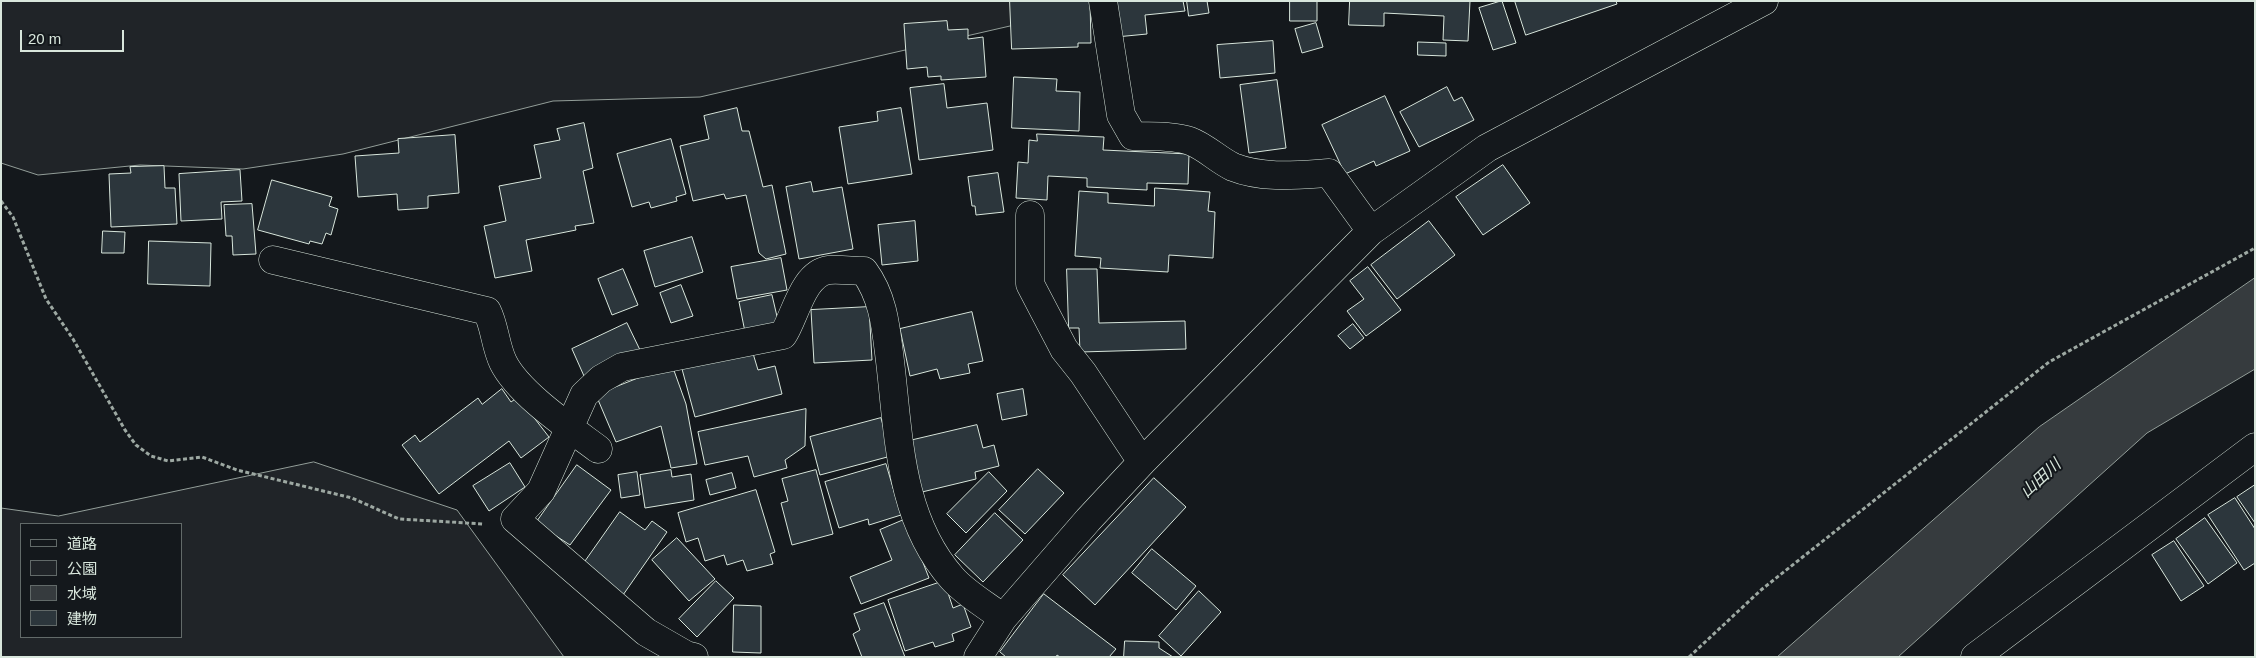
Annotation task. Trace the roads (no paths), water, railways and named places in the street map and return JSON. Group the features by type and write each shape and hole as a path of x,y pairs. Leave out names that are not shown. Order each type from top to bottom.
{"street":[{"path":"1103,1 1120,115 1133,136 1163,137 1191,141 1234,167 1259,172 1283,176 1329,172 1371,231"},
{"path":"978,657 1002,618 1142,462 1371,231 1487,148 1764,1"},
{"path":"1030,215 1030,284 1064,349 1083,373 1142,462"},
{"path":"273,260 487,311 492,320 496,342 503,362 514,378 570,428 598,449"},
{"path":"694,657 686,655 646,632 514,519 541,491 584,395 601,379 622,367 783,334 790,325 797,304 813,278 827,270 864,271 872,281 884,310 903,472 912,510 931,551 953,579 1002,618"},
{"path":"1975,657 2255,447"}],"water":[{"name":"山田川","path":"2255,278 2255,369 2147,433 1898,657 1777,657 2039,427"}]}
